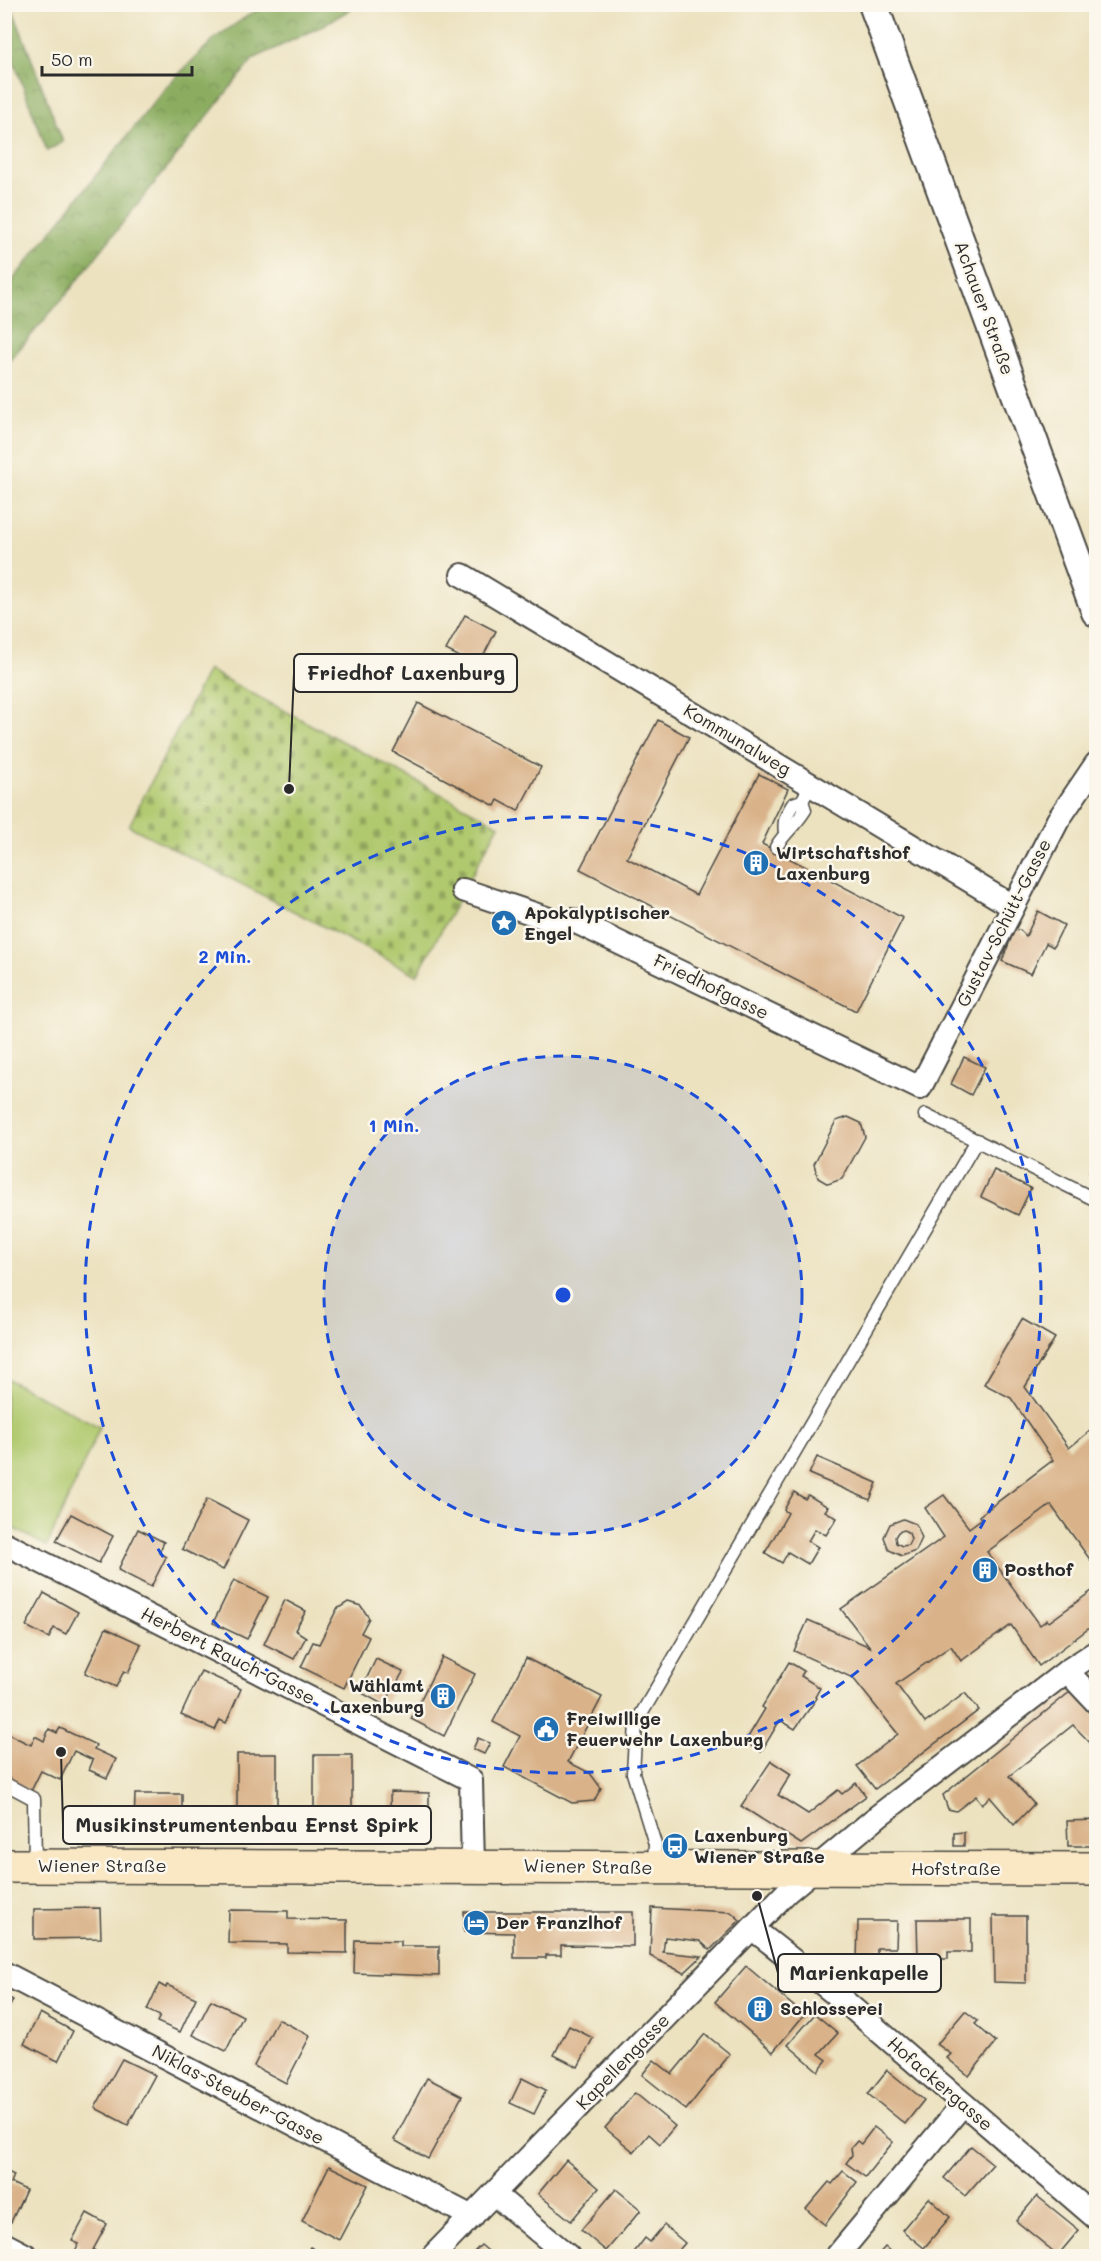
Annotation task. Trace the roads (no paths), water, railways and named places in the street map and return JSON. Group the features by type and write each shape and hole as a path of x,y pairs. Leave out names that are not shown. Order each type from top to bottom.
{"main road":[{"name":"Wiener Straße","path":"20,1865 472,1865 815,1869"},
{"name":"Hofstraße","path":"815,1869 1096,1869"}],"street":[{"name":"Achauer Straße","path":"873,4 1096,612"},
{"name":"Kommunalweg","path":"462,575 806,793 1012,906"},
{"name":"Gustav-Schütt-Gasse","path":"920,1088 1058,820 1096,764"},
{"name":"Friedhofgasse","path":"464,890 552,920 572,920 920,1088"},
{"name":"Herbert Rauch-Gasse","path":"4,1543 471,1780 472,1865"},
{"path":"815,1869 869,1824 1067,1671 1096,1653"},
{"path":"1067,1671 1096,1702"},
{"name":"Kapellengasse","path":"433,2256 787,1892 815,1869"},
{"name":"Hofackergasse","path":"753,1929 843,2000 1096,2218"},
{"name":"Niklas-Steuber-Gasse","path":"4,1973 472,2217"},
{"path":"837,2256 963,2104"},
{"path":"494,2194 568,2256"},
{"path":"4,2244 27,2256"}],"lane":[{"path":"776,847 784,832 795,828 805,810 806,793"},
{"path":"925,1115 1096,1200"},
{"path":"654,1868 654,1844 633,1773 636,1723 977,1140"},
{"path":"4,1783 34,1799 20,1865"}],"place":[{"name":"Friedhof Laxenburg","path":"289,789"},
{"name":"Wirtschaftshof Laxenburg","path":"756,863"},
{"name":"Apokalyptischer Engel","path":"504,923"},
{"name":"Posthof","path":"985,1570"},
{"name":"Wählamt Laxenburg","path":"443,1696"},
{"name":"Freiwillige Feuerwehr Laxenburg","path":"546,1729"},
{"name":"Musikinstrumentenbau Ernst Spirk","path":"61,1752"},
{"name":"Laxenburg Wiener Straße","path":"675,1846"},
{"name":"Marienkapelle","path":"757,1896"},
{"name":"Der Franzlhof","path":"476,1923"},
{"name":"Schlosserei","path":"760,2009"}]}
